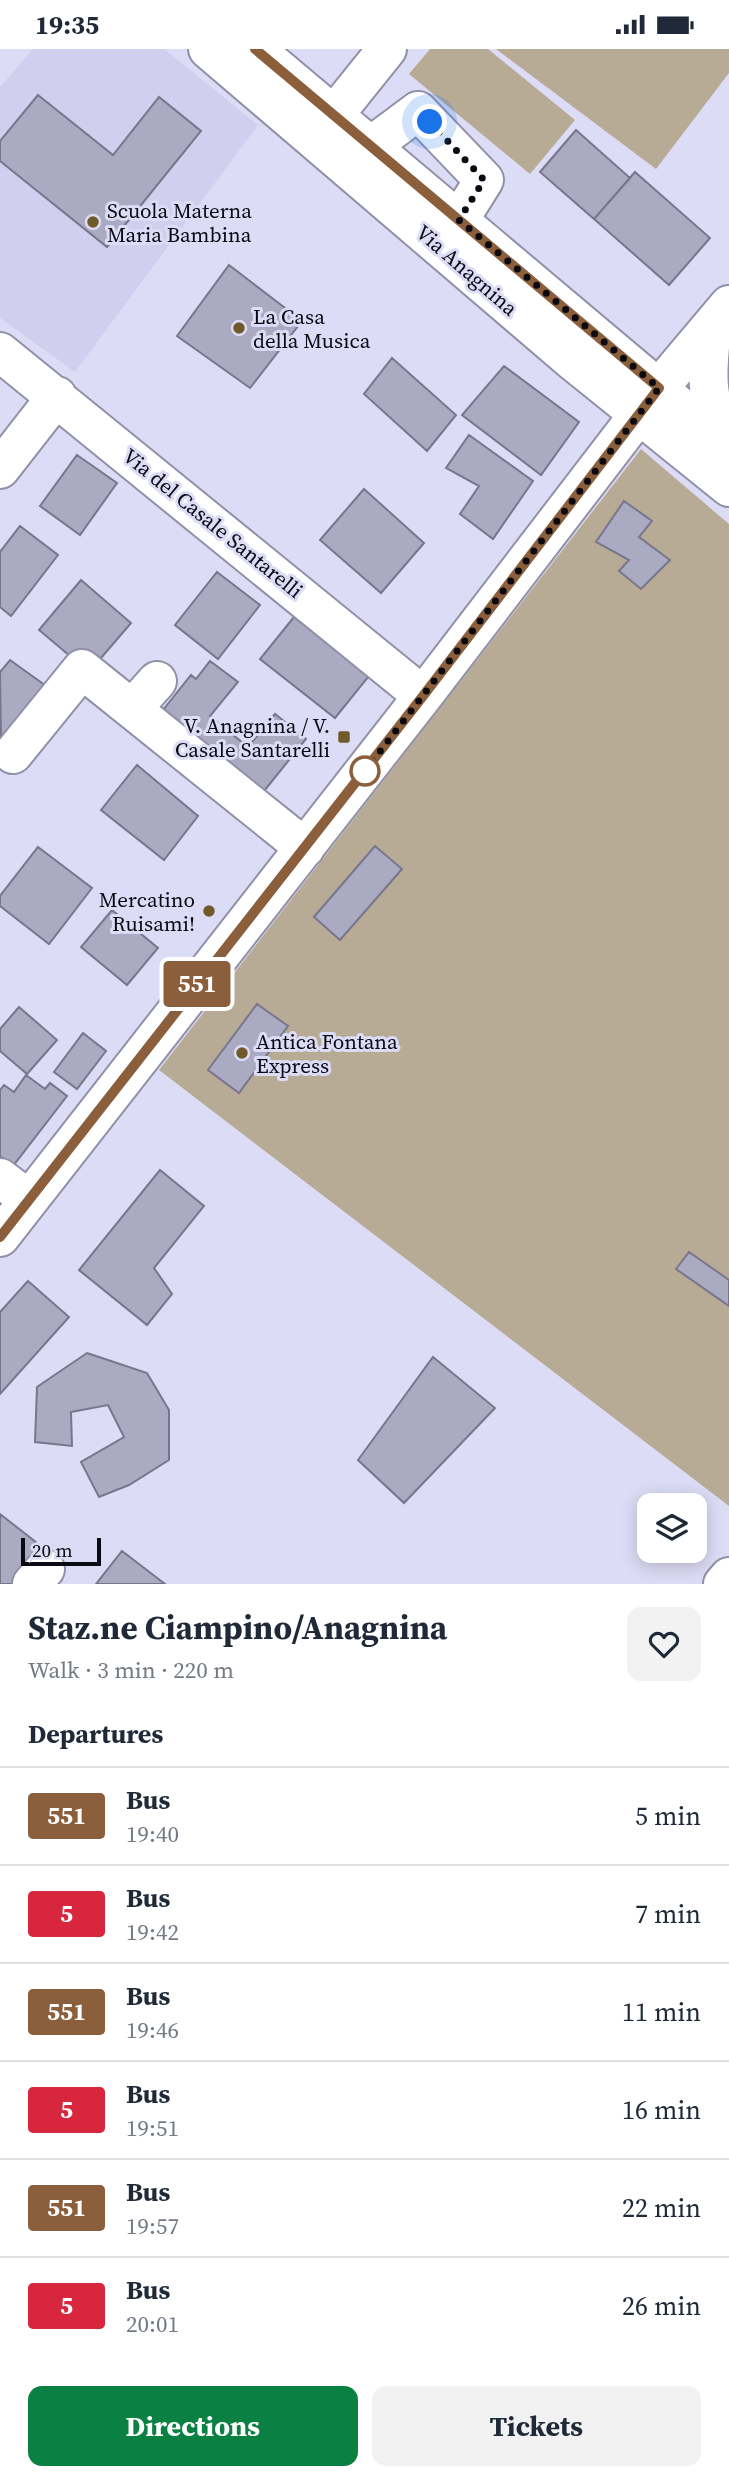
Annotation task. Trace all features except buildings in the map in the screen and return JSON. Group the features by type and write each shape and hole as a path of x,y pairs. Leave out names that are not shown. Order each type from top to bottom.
{"street":[{"name":"Via Anagnina","path":"208,49 648,401 729,487"},
{"name":"Via Anagnina","path":"255,49 620,354 648,401 729,447"},
{"path":"334,115 387,49"},
{"path":"371,146 418,111 484,180 459,220"},
{"path":"0,1237 14,1189 305,848 648,401 720,317"},
{"path":"620,354 672,345 720,317"},
{"path":"720,317 707,379 708,397 729,447"},
{"name":"Via del Casale Santarelli","path":"0,352 423,696"},
{"path":"0,469 57,396"},
{"path":"13,754 82,669 305,848"},
{"path":"132,709 157,681"},
{"path":"723,1584 729,1577"}],"shaded area":[{"name":"Scuola Materna Maria Bambina","path":"33,49 164,49 258,125 75,372 0,318 0,87"},
{"path":"430,49 488,49 575,120 530,174 409,74"},
{"path":"496,49 729,49 729,73 656,169"},
{"path":"641,449 729,524 729,1506 159,1070"}],"bus line":[{"name":"551","path":"0,1237 423,696 604,456 659,388 255,49"}],"place":[{"name":"Scuola Materna Maria Bambina","path":"93,222"},
{"name":"La Casa della Musica","path":"239,328"},
{"name":"V. Anagnina / V. Casale Santarelli","path":"344,737"},
{"name":"Mercatino Ruisami!","path":"209,911"},
{"name":"Antica Fontana Express","path":"242,1053"}],"route":[{"path":"365,771 604,456 659,388 459,220 484,180 430,122"}]}
